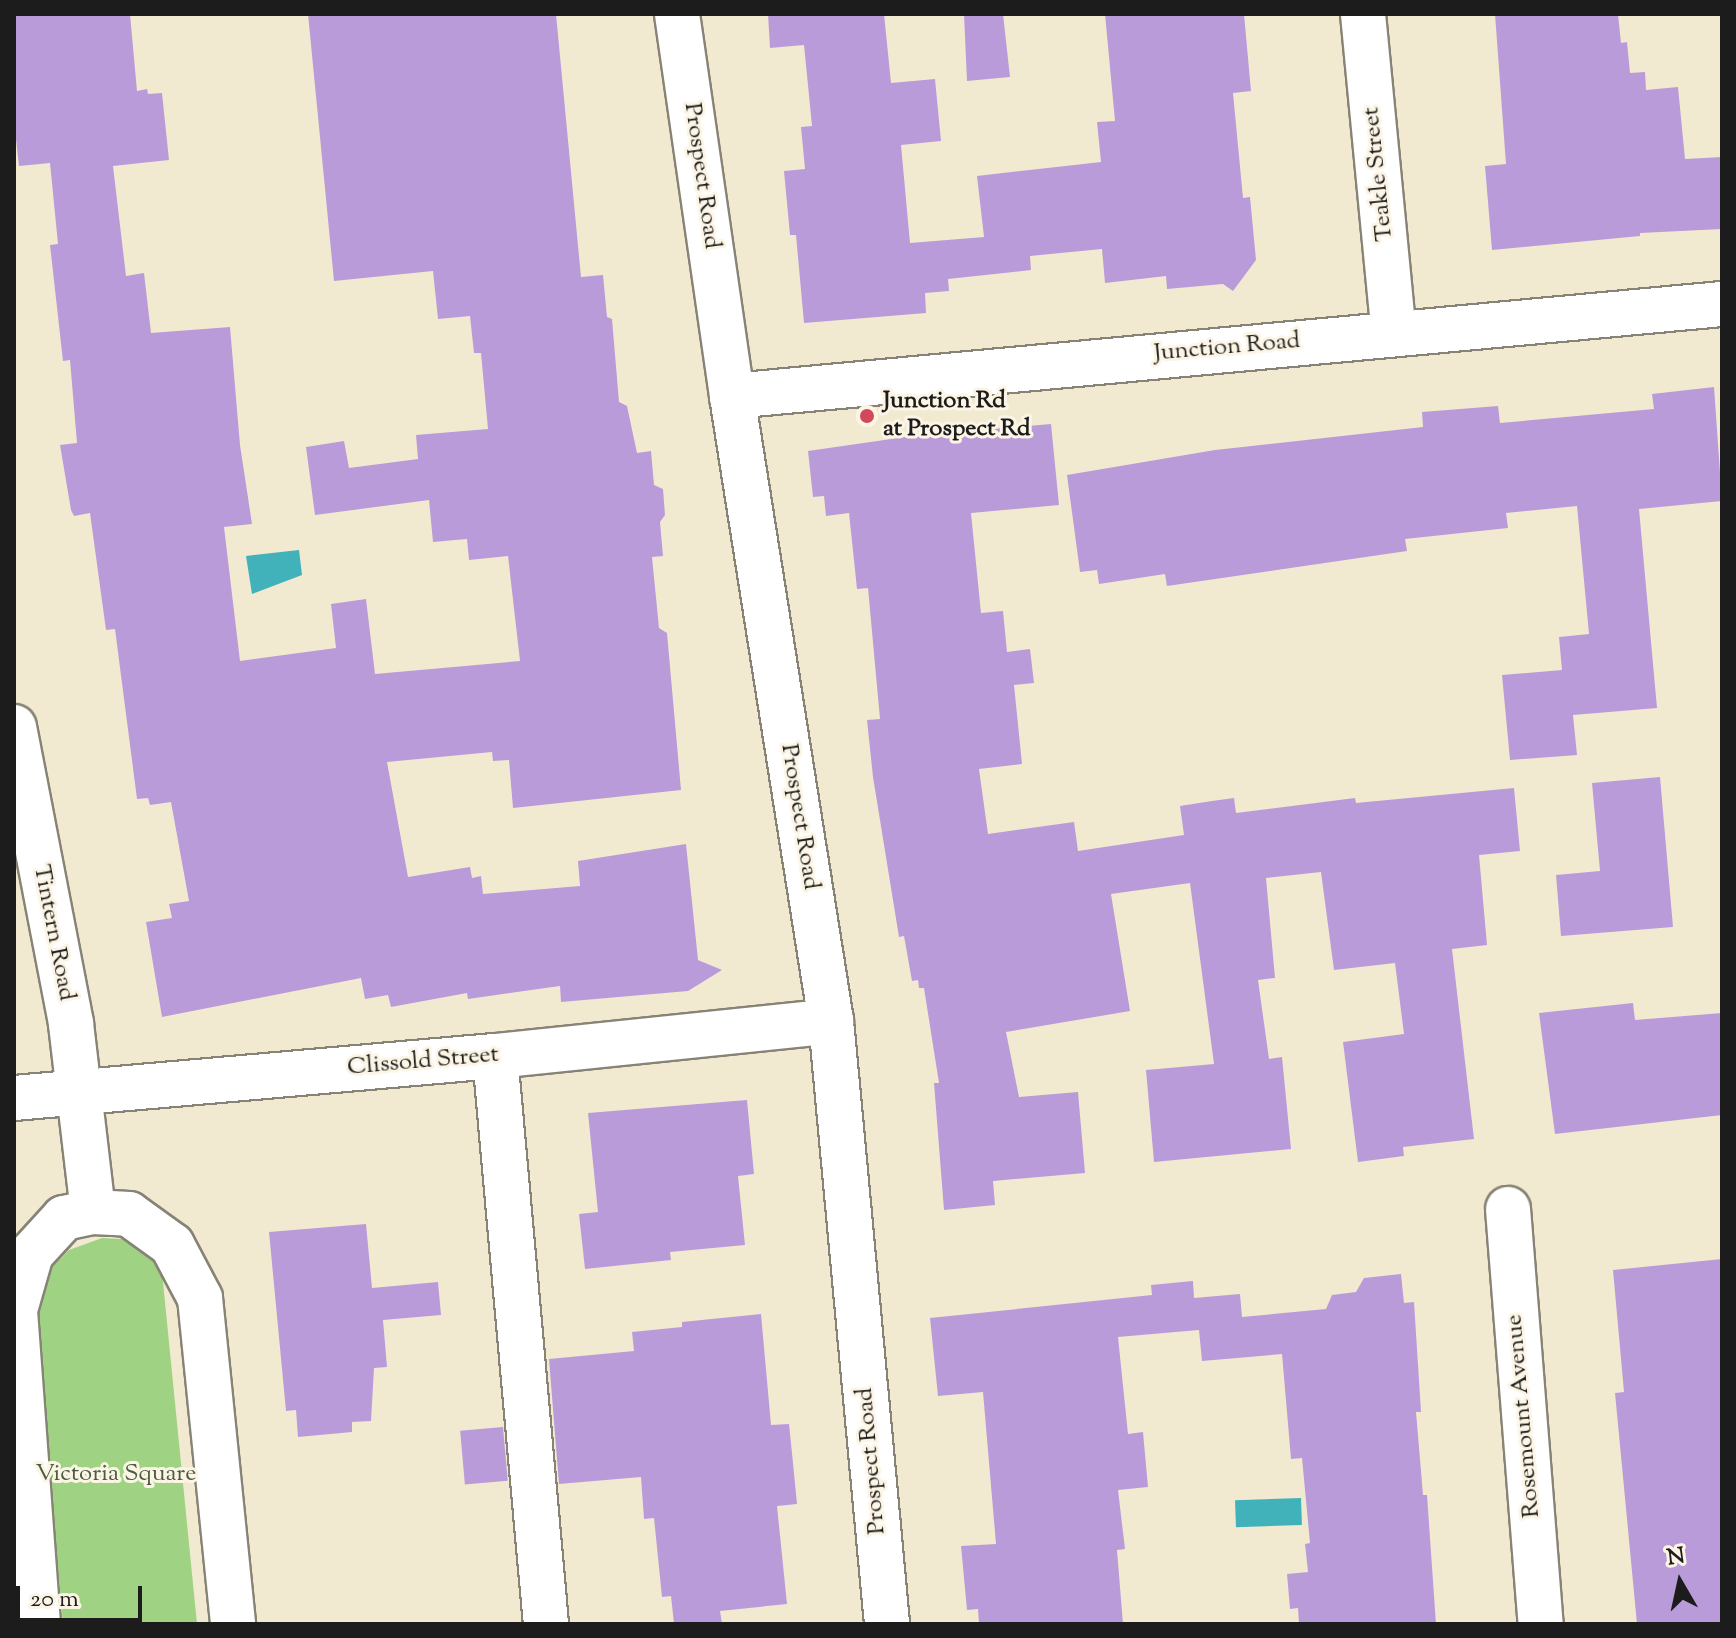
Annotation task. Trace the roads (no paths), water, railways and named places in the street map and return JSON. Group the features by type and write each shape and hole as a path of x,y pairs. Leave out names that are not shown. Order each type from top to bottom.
{"street":[{"name":"Prospect Road","path":"677,14 732,396 831,1021 887,1624"},
{"name":"Teakle Street","path":"1363,14 1394,334"},
{"name":"Junction Road","path":"732,396 1722,304"},
{"name":"Tintern Road","path":"14,727 81,1091"},
{"name":"Clissold Street","path":"14,1098 495,1056 831,1021"},
{"path":"495,1056 546,1624"},
{"path":"81,1091 93,1212"},
{"name":"Rosemount Avenue","path":"1508,1209 1541,1624"},
{"path":"38,1624 15,1310 31,1254 64,1218 93,1212 129,1214 172,1245 200,1298 233,1624"}],"water":[{"path":"299,550 302,575 252,594 246,556"},
{"path":"1301,1498 1302,1525 1236,1527 1235,1500"}],"place":[{"name":"Junction Rd at Prospect Rd","path":"867,416"}],"park label":[{"name":"Victoria Square","path":"116,1475"}]}
